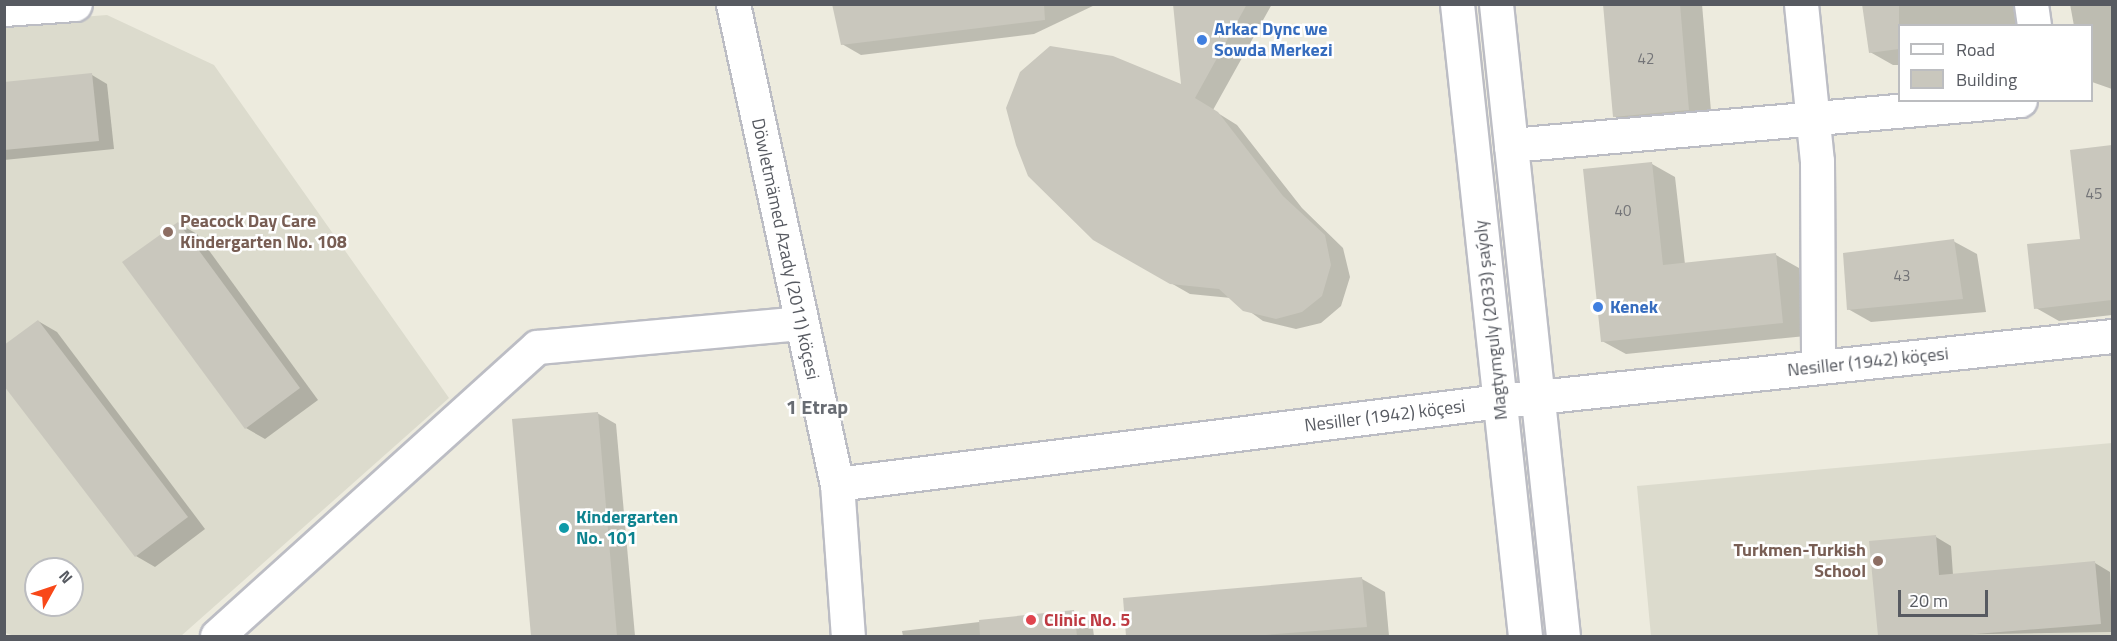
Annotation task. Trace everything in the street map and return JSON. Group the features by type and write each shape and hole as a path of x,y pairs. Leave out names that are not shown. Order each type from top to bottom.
{"street":[{"path":"4,9 75,4"},
{"name":"Döwletmämed Azady (2011) köçesi","path":"733,4 800,323 837,484 848,636"},
{"name":"Magtymguly (2033) şaýoly","path":"1456,4 1525,636"},
{"path":"1496,4 1563,636"},
{"path":"1801,4 1814,116 1818,367"},
{"path":"2031,4 2034,24"},
{"path":"1511,145 1814,116 1994,102"},
{"path":"217,636 537,347 800,323"},
{"name":"Nesiller (1942) köçesi","path":"837,484 1500,401 2112,336"}],"shaded area":[{"name":"Peacock Day Care Kindergarten No. 108","path":"107,15 214,65 449,398 181,636 15,636 5,633 5,23"},
{"name":"Turkmen-Turkish School","path":"2112,443 2112,636 1651,636 1637,486"}],"building":[{"path":"832,4 1044,4 1045,20 841,45"},
{"path":"1173,4 1247,4 1195,98 1218,112 1283,196 1325,235 1331,265 1322,296 1302,312 1276,319 1243,311 1219,289 1170,284 1093,240 1028,176 1016,145 1006,108 1020,72 1050,46 1113,56 1181,84"},
{"path":"1603,4 1680,4 1689,110 1613,117"},
{"path":"1862,4 1899,4 1898,49 1869,53"},
{"path":"92,73 99,141 4,150 4,82"},
{"path":"2112,145 2112,300 2034,309 2027,244 2080,239 2070,150"},
{"path":"1652,162 1663,265 1776,253 1783,323 1601,342 1583,169"},
{"path":"178,222 300,388 245,429 122,262"},
{"path":"1954,239 1963,299 1847,310 1843,253"},
{"path":"38,320 188,517 135,557 4,386 4,345"},
{"name":"Kindergarten No. 101","path":"598,412 617,636 531,636 512,419"},
{"name":"Turkmen-Turkish School","path":"1936,535 1939,575 2095,561 2101,624 1951,636 1878,636 1869,541"},
{"path":"1362,577 1367,627 1252,636 1126,636 1123,598"},
{"name":"Clinic No. 5","path":"1074,610 1077,636 980,636 979,620"}],"place":[{"name":"Arkac Dync we Sowda Merkezi","path":"1202,40"},
{"name":"Peacock Day Care Kindergarten No. 108","path":"168,232"},
{"name":"Kenek","path":"1598,307"},
{"name":"Kindergarten No. 101","path":"564,528"},
{"name":"Turkmen-Turkish School","path":"1878,561"},
{"name":"Clinic No. 5","path":"1031,620"}],"district":[{"name":"1 Etrap","path":"817,406"}]}
